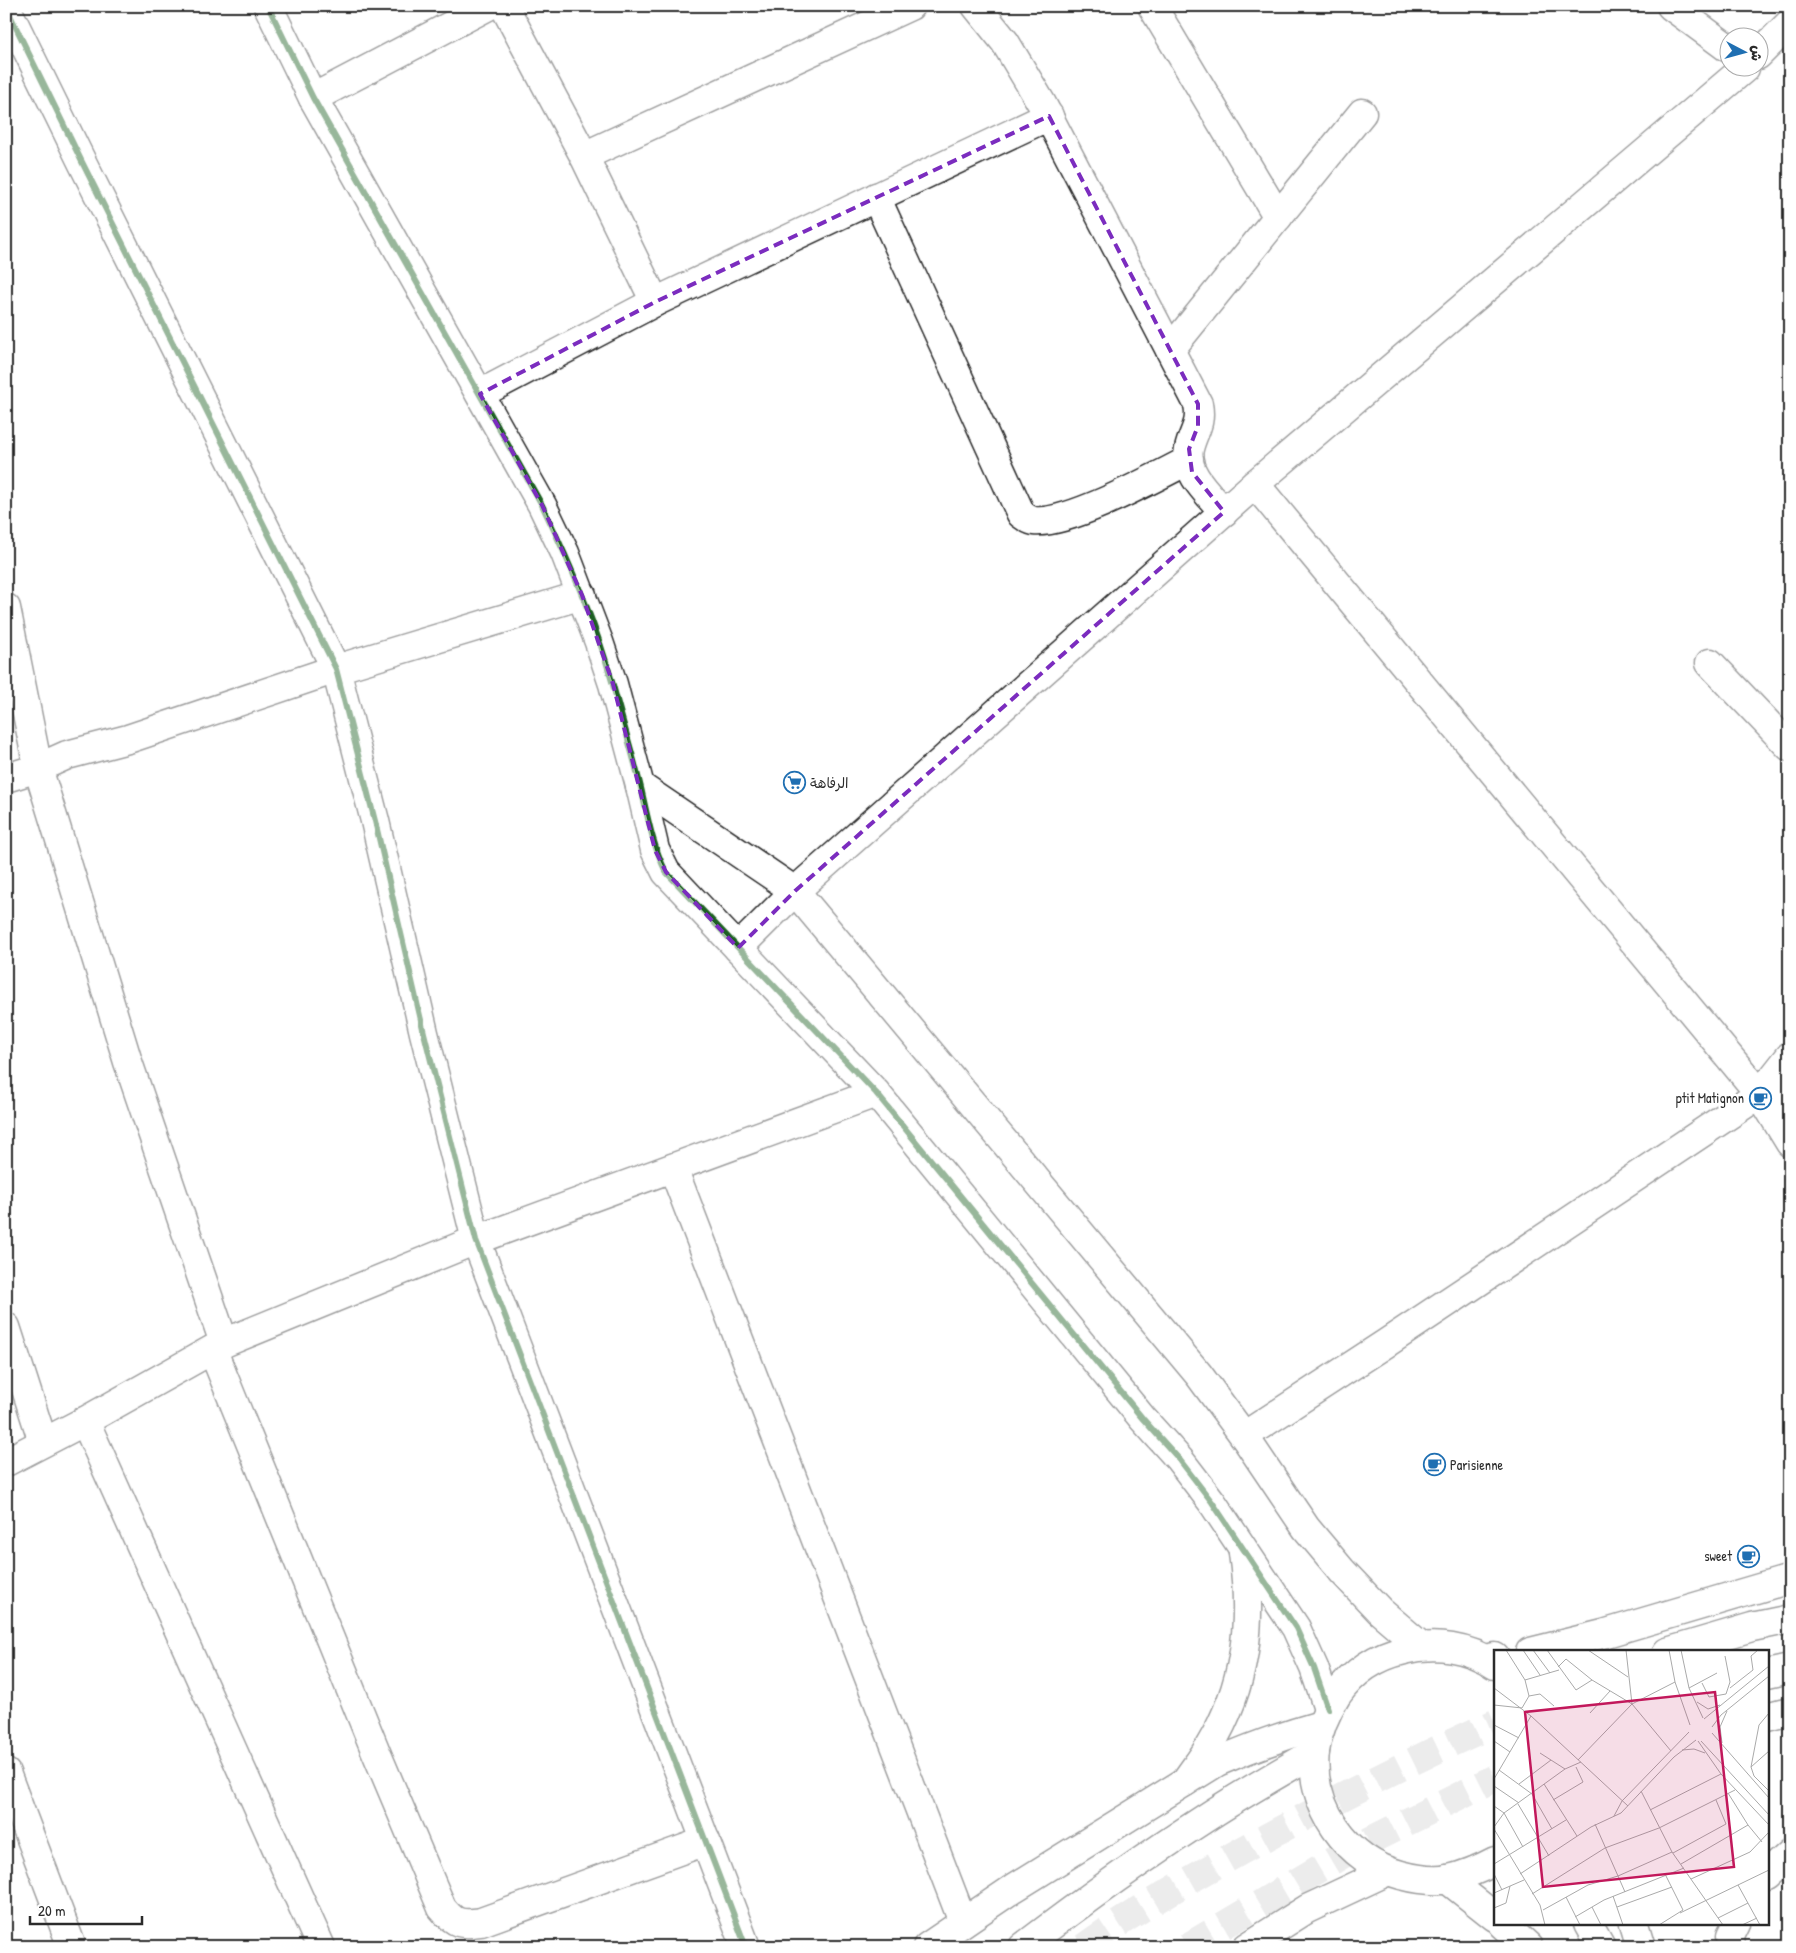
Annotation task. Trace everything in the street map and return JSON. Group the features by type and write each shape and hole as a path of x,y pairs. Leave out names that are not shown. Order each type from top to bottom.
{"main road":[{"path":"268,6 313,98 542,505 582,595 613,684 655,850 666,872 876,1093 1143,1419 1179,1459 1243,1546 1296,1628 1314,1668 1325,1717"},
{"path":"313,98 488,6"},
{"path":"504,6 584,156 656,302"},
{"path":"584,156 910,6"},
{"path":"976,6 1005,42 1049,116 1198,404 1200,414 1198,426 1189,449 1189,460 1192,472 1224,512"},
{"path":"1152,6 1278,217"},
{"path":"1671,6 1718,41"},
{"path":"6,7 336,669 375,821 424,1033 476,1240 746,1947"},
{"path":"1768,45 1790,23"},
{"path":"738,948 795,891 1256,484 1733,78"},
{"path":"1170,350 1362,113"},
{"path":"480,394 656,302 1049,116"},
{"path":"876,197 1020,514 1032,521 1048,521 1063,518 1127,491 1189,460"},
{"path":"1256,484 1760,1094 1790,1143"},
{"path":"6,778 38,768 67,755 128,739 336,669 582,595"},
{"path":"6,608 38,768 128,1062 219,1347 376,1752 442,1908 450,1919 460,1923 482,1922 706,1841"},
{"path":"1710,664 1790,747"},
{"path":"640,786 795,891 1160,1327 1244,1436 1306,1528 1342,1571 1380,1611 1421,1646"},
{"path":"1244,1436 1760,1094 1790,1056"},
{"path":"6,1462 86,1421 219,1347 476,1240 876,1093"},
{"path":"1760,1094 1790,1093"},
{"path":"672,1168 962,1922"},
{"path":"6,1327 43,1442"},
{"path":"86,1421 321,1947"},
{"path":"1185,1782 1209,1748 1228,1710 1241,1670 1248,1629 1248,1588 1243,1546"},
{"path":"1538,1650 1603,1634 1641,1621 1790,1579"},
{"path":"1674,1650 1752,1627 1790,1619"},
{"path":"1492,1660 1454,1647 1421,1646 1393,1652 1366,1666 1344,1685 1325,1717 1315,1752 1316,1782 1325,1810 1340,1836 1362,1856 1388,1871 1417,1879 1448,1879 1476,1872 1494,1862"},
{"path":"1768,1674 1790,1669"},
{"path":"1768,1717 1790,1711"},
{"path":"927,1947 1014,1888 1217,1762 1325,1717"},
{"path":"1023,1947 1152,1853 1315,1752"},
{"path":"6,1773 72,1947"},
{"path":"1768,1873 1790,1853"},
{"path":"1247,1947 1307,1910 1388,1871"},
{"path":"1448,1879 1494,1916"},
{"path":"1505,1926 1528,1947"},
{"path":"1589,1926 1601,1947"},
{"path":"1635,1926 1641,1947"},
{"path":"1731,1947 1730,1936 1735,1926"}],"highlighted area":[{"path":"1049,116 1198,404 1198,426 1189,449 1192,472 1224,512 795,891 738,948 666,872 655,850 613,684 582,595 542,505 480,394 655,302"}],"tunnel":[{"path":"1084,1947 1142,1908 1243,1850 1368,1784 1494,1723"},
{"path":"1187,1947 1349,1851 1494,1778"}],"cycle path":[{"path":"268,6 313,98 542,505 582,594 599,639 635,762 654,841 666,872 876,1093 1143,1419 1179,1459 1212,1502 1296,1628 1314,1668 1328,1709"},
{"path":"6,7 336,669 375,821 424,1033 476,1240 746,1947"}],"place":[{"name":"الرفاهة","path":"794,783"},
{"name":"ptit Matignon","path":"1760,1098"},
{"name":"Parisienne","path":"1434,1465"},
{"name":"sweet","path":"1748,1556"}]}
